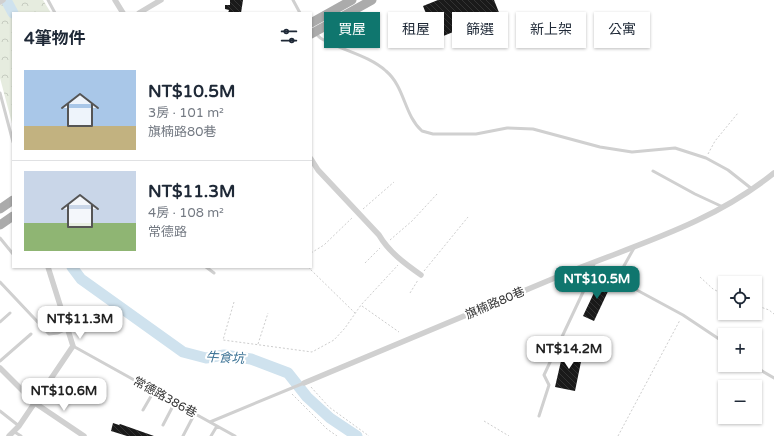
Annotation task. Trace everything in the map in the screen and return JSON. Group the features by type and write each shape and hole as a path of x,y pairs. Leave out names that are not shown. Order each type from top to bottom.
{"main road":[{"path":"312,22 352,0"},
{"path":"312,31 372,0"},
{"path":"0,209 12,201"},
{"path":"0,225 12,217"}],"street":[{"path":"115,0 122,12"},
{"path":"141,12 161,0"},
{"path":"312,161 318,170 357,214 379,234 385,244 402,261 420,275"},
{"name":"旗楠路80巷","path":"305,382 594,262 705,218 725,208 774,173"},
{"path":"10,436 19,426 73,346 48,268"},
{"path":"0,368 35,403 84,436"}],"lane":[{"path":"48,0 54,12"},
{"path":"293,0 299,12"},
{"path":"312,31 322,39 364,57 388,72 399,86 413,120 422,131 433,134 476,134 507,128 533,128 600,147 632,152 675,148 706,158 728,170 752,190"},
{"path":"0,93 12,138"},
{"path":"653,171 695,194 725,208"},
{"path":"0,238 12,253"},
{"path":"634,247 620,273 622,282 683,315 718,338"},
{"path":"539,416 550,385 544,375 592,271 594,262"},
{"path":"207,268 214,273"},
{"path":"0,282 49,334 58,333 67,329"},
{"path":"0,322 10,313"},
{"path":"0,361 31,334"},
{"name":"常德路386巷","path":"73,346 236,436"},
{"path":"762,371 774,378"},
{"name":"旗楠路80巷","path":"210,422 305,382"},
{"path":"143,410 154,391"},
{"path":"163,425 175,402"},
{"path":"0,412 19,426"},
{"path":"183,436 195,413"},
{"path":"211,436 217,426"},
{"path":"13,431 21,436"}],"path":[{"path":"706,158 715,140 738,113"},
{"path":"312,252 324,244 394,182"},
{"path":"365,263 412,220 437,194"},
{"path":"410,293 420,275 468,218"},
{"path":"234,302 223,340 312,352 334,340 361,305 402,261"},
{"path":"309,268 356,313"},
{"path":"700,277 718,291"},
{"path":"361,305 399,332"},
{"path":"762,308 774,314"},
{"path":"258,345 268,313"},
{"path":"618,436 683,315"},
{"path":"305,382 329,407 369,436"},
{"path":"288,389 334,435 337,436"},
{"path":"484,420 509,436"}],"green space":[{"path":"7,0 43,0 50,12 12,12 12,123 0,78 0,5"}],"building":[{"path":"230,0 243,0 241,12 228,12 229,10 225,9 225,5 230,5"},
{"path":"438,0 494,0 499,12 452,12 452,32 444,36 444,12 425,12 423,6"},
{"path":"600,280 611,285 594,321 583,316"},
{"path":"564,348 583,352 575,391 555,387"},
{"path":"113,423 154,436 127,436 111,431"}],"waterway":[{"name":"牛食坑","path":"6,0 12,12"},
{"name":"牛食坑","path":"73,268 81,279 183,352 206,358 224,355 251,359 288,373 307,397 330,418 357,436"}]}
